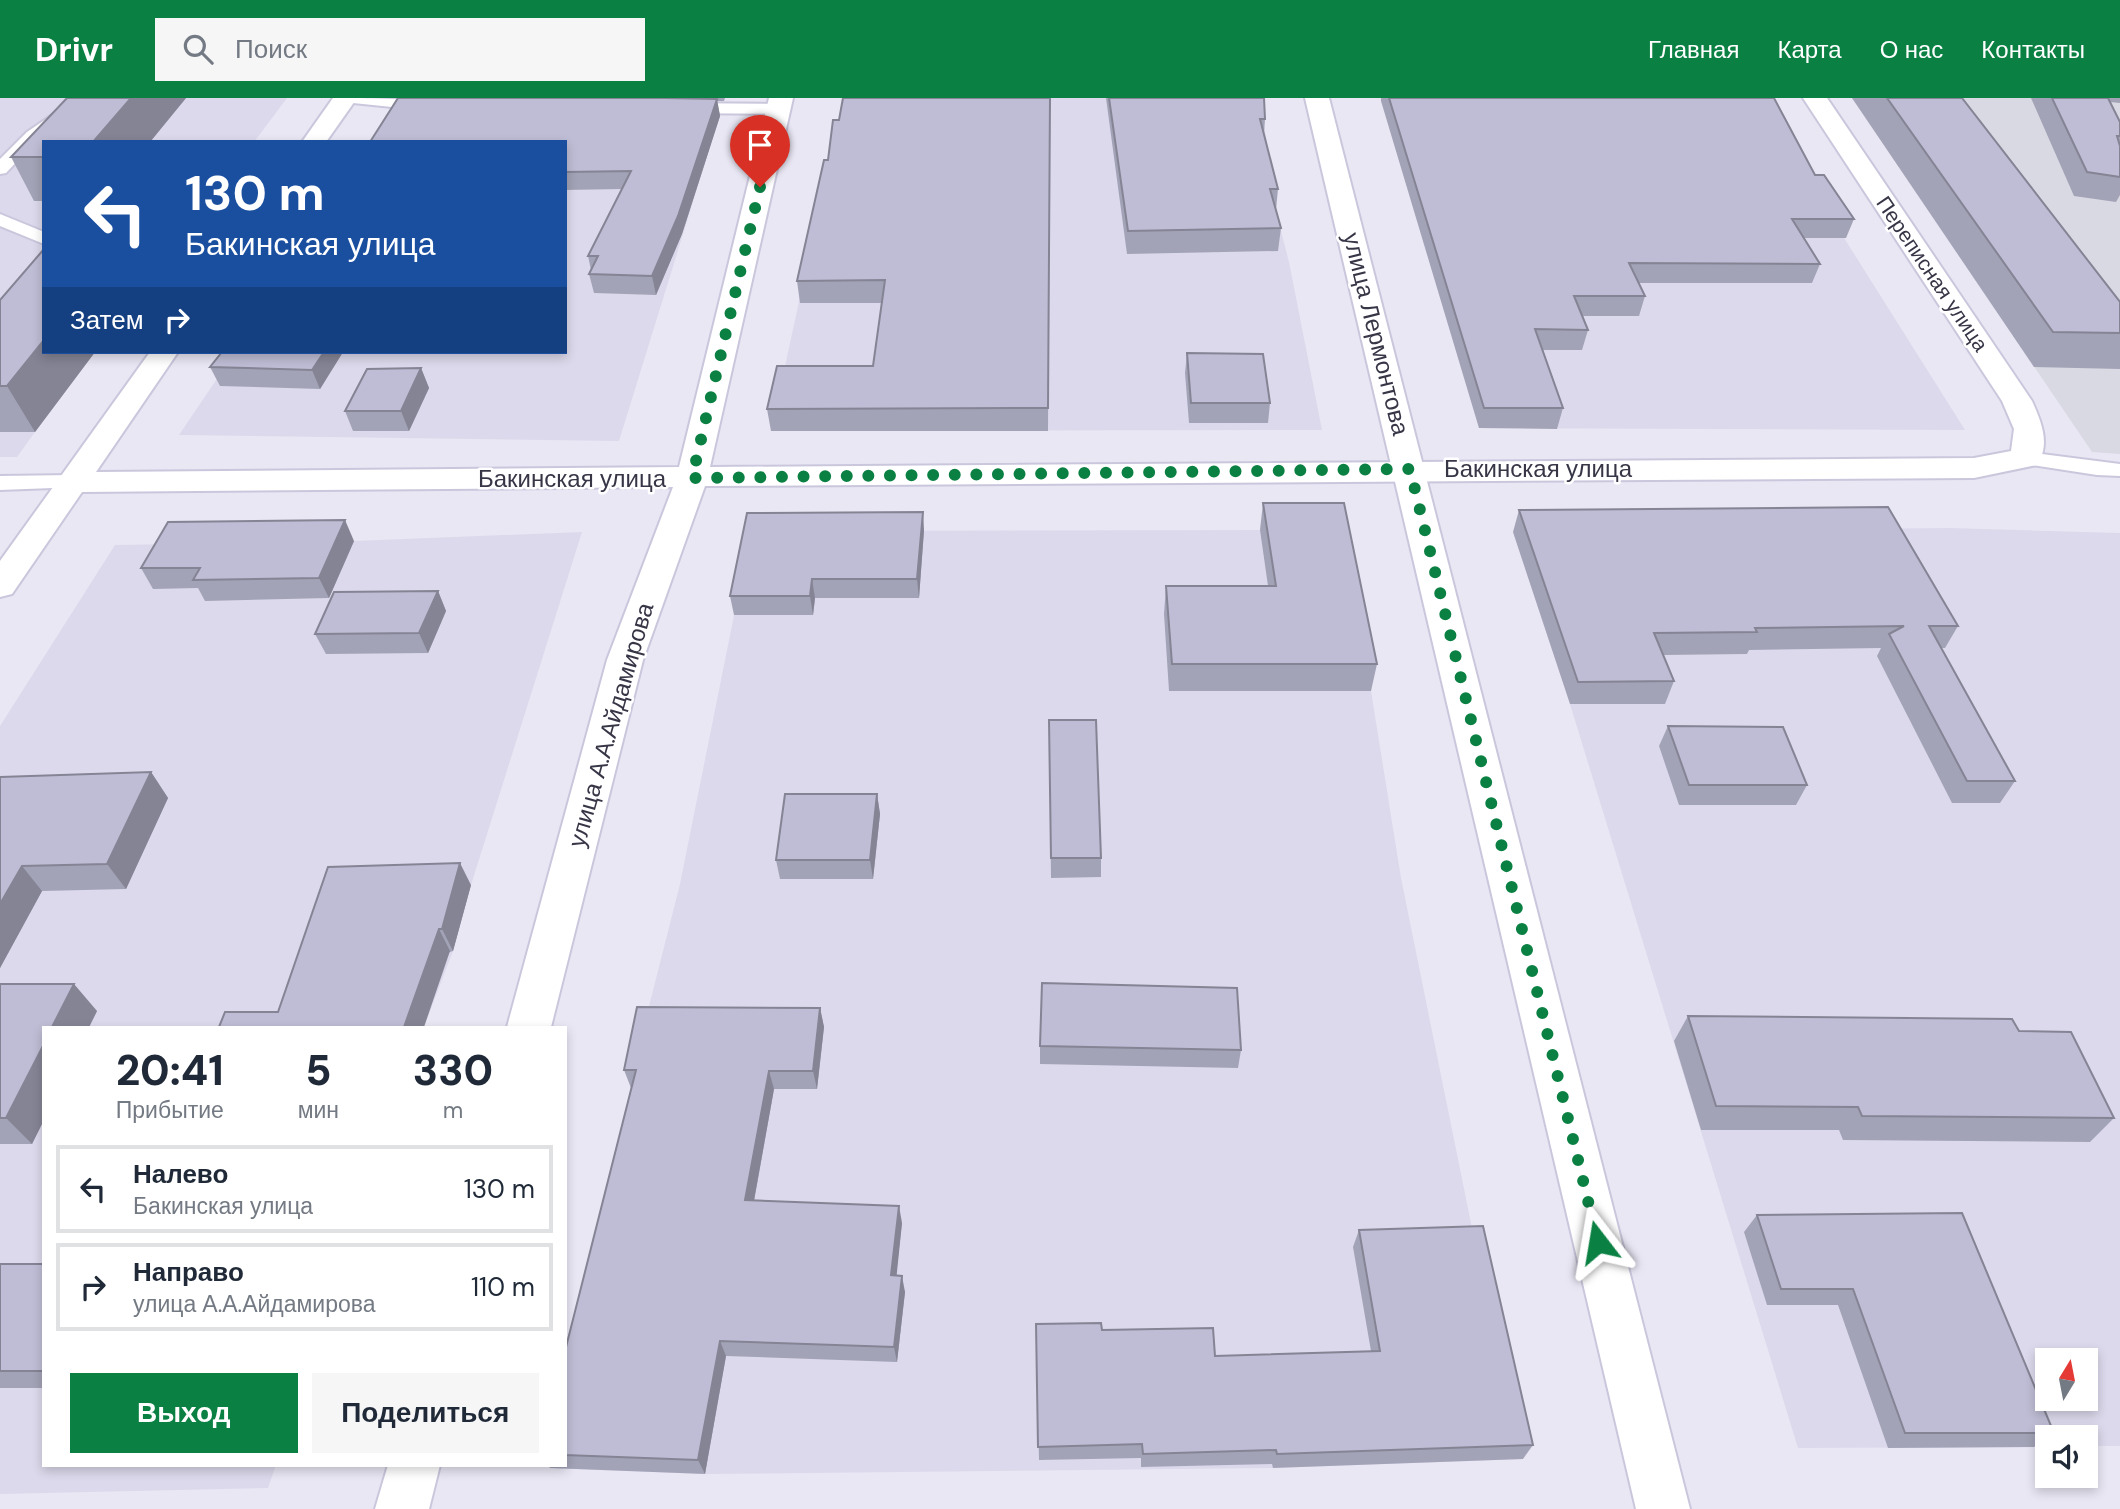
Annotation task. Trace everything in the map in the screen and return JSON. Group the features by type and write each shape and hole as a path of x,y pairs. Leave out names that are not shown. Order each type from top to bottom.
{"street":[{"path":"315,140 345,98"},
{"name":"улица Лермонтова","path":"1317,98 1663,1509"},
{"name":"Переписная улица","path":"1815,98 2017,401 2029,429 2026,458"},
{"name":"улица А.А.Айдамирова","path":"528,1026 625,660 692,478 779,104"},
{"path":"0,586 163,354"},
{"name":"Бакинская улица","path":"71,482 1410,469 1974,468 2026,458"},
{"path":"402,1509 413,1467"}],"lane":[{"path":"0,169 33,135 88,98"},
{"path":"353,98 417,106 443,106"},
{"path":"625,101 671,108 779,104"},
{"path":"0,219 42,238"},
{"path":"2026,458 2120,470"},
{"name":"Бакинская улица","path":"0,483 71,482"}],"shaded area":[{"path":"0,98 287,98 256,140 42,140 44,354 35,432 17,457 0,457"},
{"path":"843,98 1259,98 1267,142 1271,192 1289,262 1322,430 771,431"},
{"path":"1381,98 1771,122 1965,430 1479,428"},
{"path":"1852,98 2120,98 2120,454 2092,452"},
{"path":"718,121 619,441 179,435 234,354 567,354 567,142 645,122"},
{"path":"1950,528 2120,533 2120,1446 2098,1446 2098,1425 2035,1425 2035,1447 1798,1448 1570,704 1513,532"},
{"path":"1340,530 1371,691 1401,878 1475,1243 1523,1459 1273,1468 705,1474 550,1468 567,1467 567,1454 644,1026 680,884 751,531"},
{"path":"582,532 471,885 453,951 424,1026 42,1026 42,1467 275,1467 268,1488 0,1494 0,726 115,545 354,541"}],"building":[{"path":"67,98 131,98 95,140 42,140 42,157 11,157"},
{"path":"398,98 717,99 678,216 652,276 589,274 598,256 588,256 631,171 567,172 567,140 371,140"},
{"path":"843,98 1050,98 1048,408 767,409 777,366 873,366 885,280 797,281 824,160 828,160 833,120 839,120"},
{"path":"1109,98 1264,98 1265,119 1260,119 1278,189 1270,189 1281,228 1128,231"},
{"path":"1389,98 1774,98 1815,175 1824,175 1854,219 1792,219 1820,264 1629,263 1645,296 1574,296 1588,330 1535,329 1563,408 1484,408"},
{"path":"1887,98 1962,98 2120,302 2120,333 2053,332"},
{"path":"2052,98 2108,98 2120,122 2120,136 2117,136 2120,146 2120,177 2087,172"},
{"path":"42,251 42,342 7,386 0,386 0,300"},
{"path":"1187,353 1263,354 1270,403 1191,403"},
{"path":"220,354 323,354 312,370 210,367"},
{"path":"421,368 401,411 345,411 367,369"},
{"path":"1263,503 1344,503 1377,664 1172,664 1166,586 1276,586"},
{"path":"1888,507 1958,626 1929,626 2015,781 1967,781 1889,634 1904,626 1755,628 1757,632 1654,633 1674,681 1578,682 1519,510"},
{"path":"923,512 917,579 812,579 810,596 730,596 747,513"},
{"path":"345,520 319,578 193,580 200,568 141,568 168,522"},
{"path":"438,591 419,633 315,634 334,592"},
{"path":"1049,720 1096,720 1101,858 1051,858"},
{"path":"1668,726 1783,727 1807,785 1689,785"},
{"path":"151,772 107,864 22,866 0,904 0,777"},
{"path":"785,794 877,794 870,860 776,860"},
{"path":"460,863 442,929 439,929 404,1026 219,1026 225,1012 278,1012 328,867"},
{"path":"1042,983 1237,988 1241,1050 1040,1046"},
{"path":"0,984 74,984 53,1026 42,1026 42,1048 6,1118 0,1118"},
{"path":"637,1007 820,1008 813,1071 769,1071 745,1200 899,1206 891,1275 902,1276 894,1347 720,1341 698,1460 567,1455 567,1343 636,1070 624,1070"},
{"path":"1688,1016 2012,1019 2019,1031 2071,1032 2114,1118 1862,1116 1858,1107 1716,1106"},
{"path":"1962,1213 2035,1388 2035,1411 2045,1411 2051,1425 2035,1425 2035,1433 1905,1433 1853,1289 1781,1289 1757,1215"},
{"path":"1483,1226 1533,1445 1277,1454 1276,1450 1143,1454 1142,1444 1038,1447 1036,1324 1101,1323 1102,1330 1213,1328 1215,1356 1380,1351 1359,1230"},
{"path":"0,1264 42,1264 42,1371 0,1371"}],"route":[{"path":"760,187 692,478 1410,469 1598,1242"}]}
